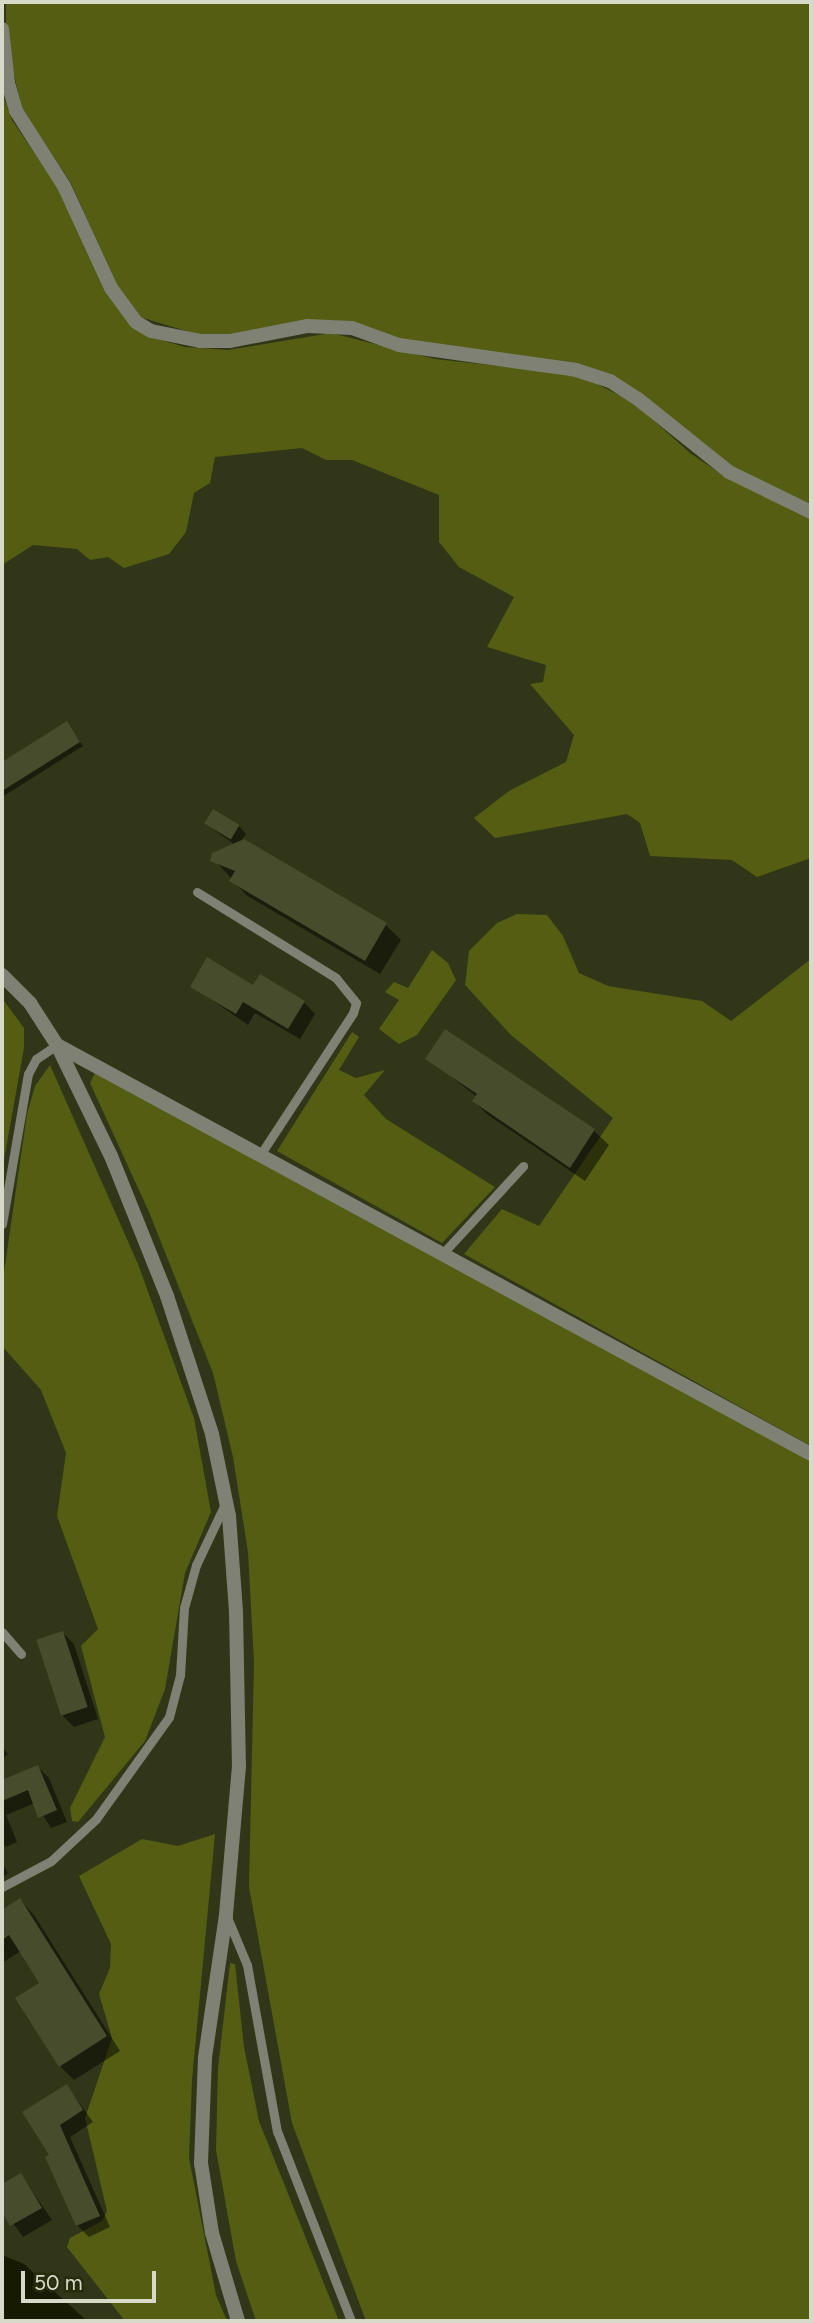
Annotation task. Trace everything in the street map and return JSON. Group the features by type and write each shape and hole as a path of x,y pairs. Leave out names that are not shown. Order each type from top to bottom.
{"street":[{"path":"2,29 8,83 16,111 64,186 111,288 136,322 152,331 200,341 230,341 307,326 352,328 412,347 576,370 610,381 638,399 729,472 811,512"},
{"path":"2,975 30,1003 57,1045 111,1156 167,1296 212,1434 226,1503 236,1612 239,1766 226,1915 205,2058 201,2163 212,2233 238,2321"},
{"path":"57,1045 262,1153 811,1454"}],"lane":[{"path":"197,892 336,978 356,1003 354,1013 262,1153"},
{"path":"2,1224 28,1074 36,1059 57,1045"},
{"path":"444,1252 523,1166"},
{"path":"2,1887 51,1861 96,1819 169,1717 180,1675 184,1608 196,1565 226,1503"},
{"path":"2,1632 21,1654"},
{"path":"226,1915 247,1965 277,2131 351,2321"}],"green space":[{"path":"6,2 811,2 811,505 732,467 617,379 406,340 334,320 229,336 203,336 140,317 116,285 71,183 22,109 6,41"},
{"path":"2,93 12,120 57,186 105,292 132,326 151,337 185,347 228,350 331,333 435,359 579,375 633,402 690,453 730,480 811,518 811,858 757,877 732,860 650,856 640,823 627,814 495,838 474,818 509,791 566,762 574,735 530,684 543,682 546,665 487,647 514,597 459,567 439,542 439,495 352,460 326,460 302,448 215,457 210,483 194,493 186,532 169,554 124,568 108,557 90,560 77,549 33,545 2,565"},
{"path":"517,914 547,915 563,936 579,973 608,986 702,1001 731,1021 811,959 811,1446 464,1254 502,1209 539,1226 613,1118 511,1035 465,985 469,951 497,923"},
{"path":"432,950 448,963 456,980 417,1035 399,1044 379,1029 399,1000 385,992 394,982 408,988"},
{"path":"2,998 24,1028 24,1048 2,1171"},
{"path":"352,1032 359,1037 339,1070 356,1078 385,1070 364,1095 386,1119 495,1187 442,1243 277,1151"},
{"path":"50,1065 138,1264 194,1418 211,1512 185,1573 165,1689 145,1741 78,1822 72,1821 70,1808 105,1737 81,1646 98,1629 57,1516 66,1453 41,1390 2,1346 2,1286 27,1114 35,1086"},
{"path":"95,1073 811,1460 811,2321 366,2321 292,2123 249,1887 254,1662 248,1552 233,1457 213,1373 149,1212 90,1083"},
{"path":"215,1834 192,2080 189,2158 216,2295 227,2321 125,2321 67,2247 70,2238 102,2221 107,2211 85,2118 112,2038 99,1994 110,1968 111,1944 79,1876 142,1839 178,1846"},
{"path":"230,1963 235,1964 244,2047 259,2121 339,2321 256,2321 236,2261 216,2150 218,2068"}],"shaded area":[{"path":"2,2255 24,2264 87,2321 2,2321"}],"building":[{"path":"67,721 80,742 2,791 2,762"},
{"path":"213,809 240,825 231,840 204,824"},
{"path":"244,839 387,923 365,961 229,881 235,871 210,861 212,853"},
{"path":"207,957 253,985 260,974 305,1001 288,1029 243,1002 236,1014 190,987"},
{"path":"445,1029 595,1129 570,1168 472,1101 477,1094 425,1059"},
{"path":"63,1631 88,1707 61,1716 36,1640"},
{"path":"38,1765 57,1810 38,1818 28,1790 2,1801 2,1780"},
{"path":"20,1898 107,2036 59,2067 15,1998 39,1983 9,1935 2,1940 2,1910"},
{"path":"67,2084 83,2110 60,2125 100,2216 76,2226 45,2157 49,2155 22,2112"},
{"path":"21,2173 42,2208 10,2226 2,2212 2,2184"}]}
